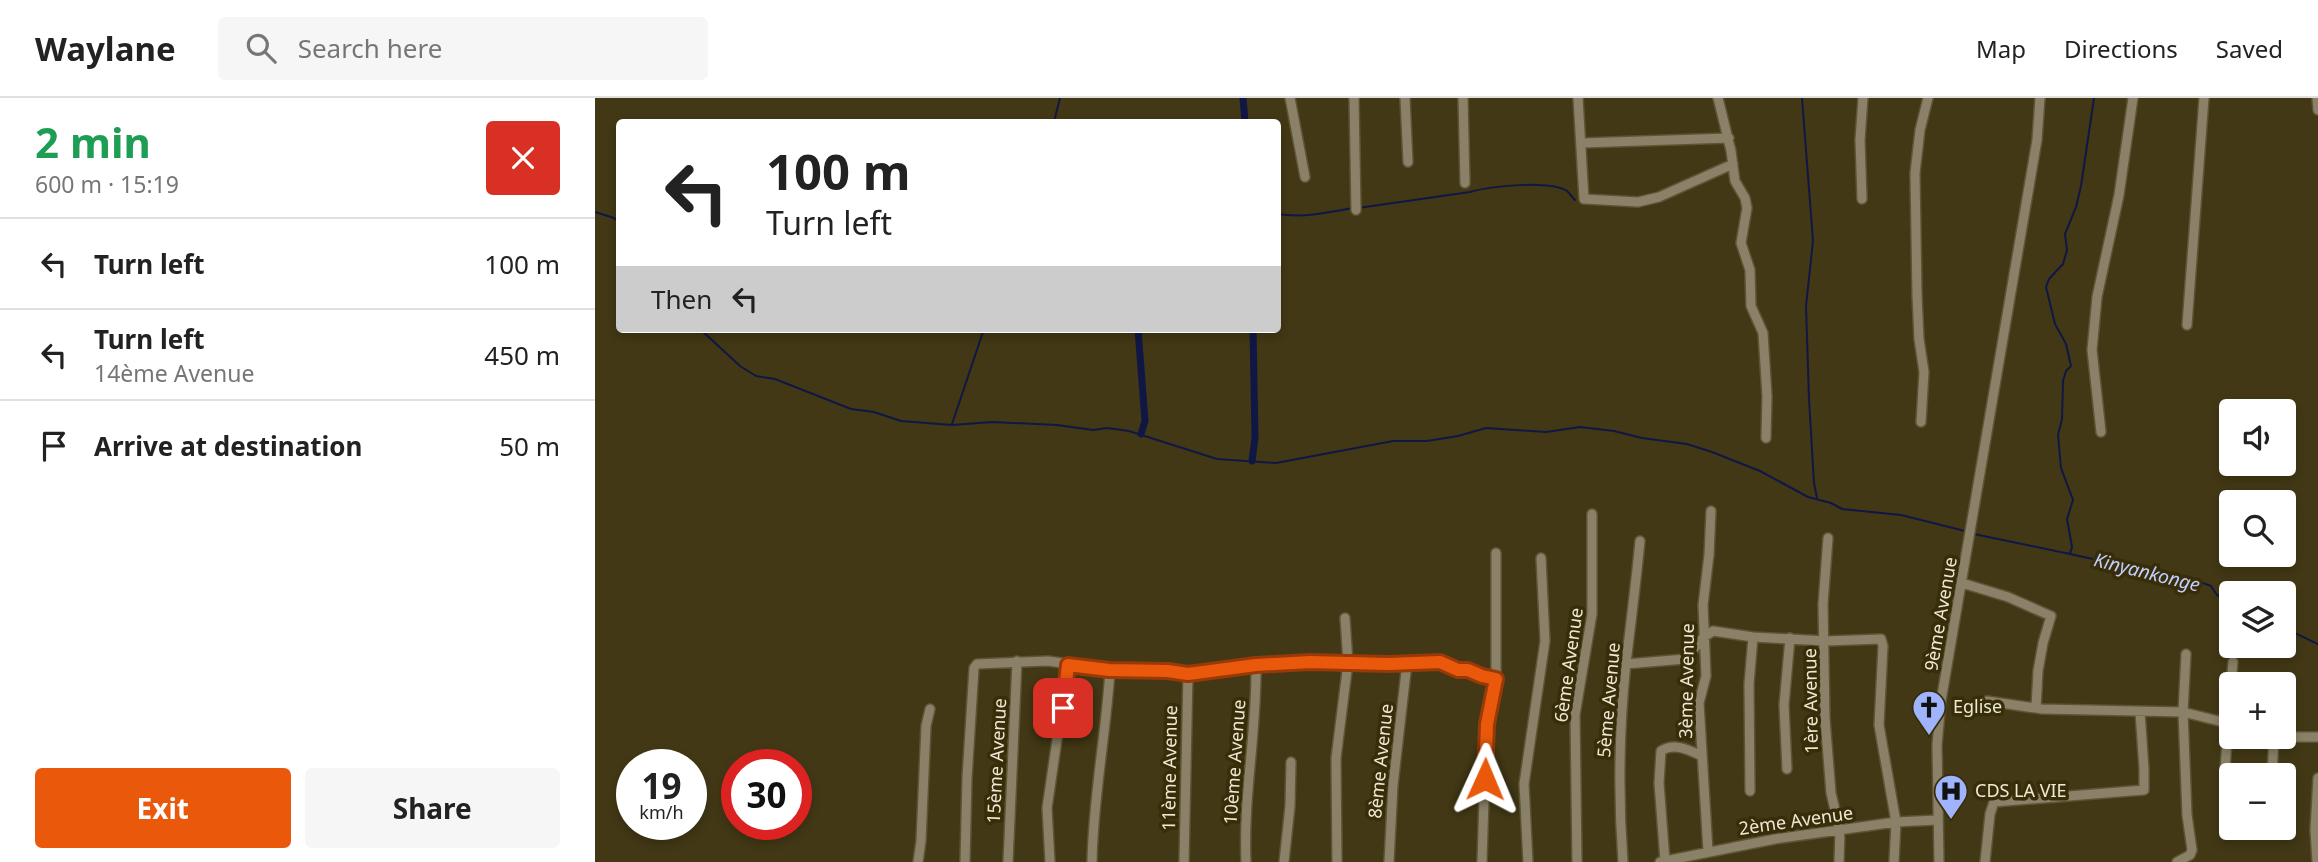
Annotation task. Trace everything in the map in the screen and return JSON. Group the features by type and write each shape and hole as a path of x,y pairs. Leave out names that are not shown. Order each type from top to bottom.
{"street":[{"path":"1290,98 1305,177"},
{"path":"1354,98 1356,208"},
{"path":"1405,98 1408,162"},
{"path":"1462,98 1465,183"},
{"path":"1578,98 1584,199 1624,203 1659,197 1733,164"},
{"path":"1718,98 1729,138 1735,181 1745,198 1747,208 1741,243 1750,270 1751,306 1763,333 1766,438"},
{"path":"1863,98 1860,139 1863,199"},
{"path":"1921,422 1924,372 1917,295 1918,222 1915,173 1920,130 1928,98"},
{"name":"9ème Avenue","path":"1939,862 1938,722 2037,140 2040,98"},
{"path":"2101,432 2092,350 2097,297 2119,195 2133,98"},
{"path":"2187,325 2204,98"},
{"path":"2317,98 2318,110"},
{"path":"1582,143 1729,138"},
{"name":"3ème Avenue","path":"1711,511 1703,605 1705,682 1699,703 1711,862"},
{"name":"6ème Avenue","path":"1577,862 1575,715 1592,614 1592,514"},
{"name":"1ère Avenue","path":"1828,538 1824,582 1826,744 1831,793 1840,831 1839,862"},
{"name":"5ème Avenue","path":"1623,862 1619,772 1626,664 1640,541"},
{"path":"1482,862 1486,736 1496,679 1496,553"},
{"path":"1528,862 1524,784 1545,640 1541,558"},
{"path":"1962,583 2008,597 2051,616 2038,671 2036,708"},
{"path":"1337,862 1336,743 1348,663 1345,618"},
{"path":"1626,664 1685,659 1704,637 1713,631 1753,637 1826,641 1877,637 1883,641 1879,725 1896,822 1894,862"},
{"path":"1750,791 1749,684 1753,637"},
{"path":"1787,769 1784,705 1790,638"},
{"path":"2177,862 2190,855 2192,850 2187,815 2183,712 2186,654"},
{"name":"15ème Avenue","path":"1008,862 1017,661"},
{"path":"965,862 967,778 974,668 977,664 1048,661 1109,670 1188,674 1256,665 1325,661 1440,662 1458,670 1468,670 1496,679"},
{"path":"2233,672 2234,662"},
{"name":"8ème Avenue","path":"1389,862 1393,785 1407,663"},
{"path":"1050,862 1047,808 1068,665"},
{"name":"10ème Avenue","path":"1246,862 1245,822 1253,747 1256,665"},
{"path":"1092,862 1094,804 1105,731 1109,670"},
{"name":"11ème Avenue","path":"1184,862 1188,674"},
{"path":"1987,701 2036,708 2183,712 2219,721"},
{"path":"918,862 926,726 930,709"},
{"path":"1985,862 1990,814 1994,802 2144,790 2140,712"},
{"path":"2296,737 2318,737"},
{"path":"1663,861 1659,757 1661,751 1671,747 1685,748 1702,755"},
{"path":"1284,862 1291,762"},
{"path":"2317,862 2315,830 2318,778"},
{"name":"2ème Avenue","path":"1663,861 1710,850 1896,822 1937,820"}],"waterway":[{"path":"1055,119 1060,98"},
{"path":"1243,98 1245,119"},
{"path":"1802,98 1813,241 1806,306 1809,399 1817,498"},
{"name":"Kinyankonge","path":"2094,98 2081,186 2065,234 2067,250 2063,264 2049,279 2046,287 2055,324 2066,344 2071,366 2063,381 2062,419 2058,435 2061,468 2073,500 2067,519 2072,547 2070,554 2203,583 2211,586 2219,596"},
{"path":"1358,208 1519,185 1558,188 1567,191 1575,200"},
{"path":"1281,214 1306,215 1353,208"},
{"path":"595,212 616,220"},
{"path":"704,333 740,366 756,376 775,379 851,409 874,412 901,421 952,425 992,422 1057,425 1093,430 1107,428 1129,431 1217,459 1276,463 1393,441 1427,441 1458,436 1486,428 1546,432 1580,427 1687,444 1760,471 1808,497 1842,509 1901,515 1965,531"},
{"path":"952,424 983,333"},
{"path":"1138,333 1145,421 1141,434"},
{"path":"1252,461 1255,438 1253,333"},
{"path":"1974,534 2070,554"},
{"name":"Kinyankonge","path":"2296,634 2318,644"}],"place":[{"name":"Eglise","path":"1929,737"},
{"name":"CDS LA VIE","path":"1951,821"}],"route":[{"path":"1063,708 1068,665 1188,674 1256,665 1325,661 1388,664 1440,662 1458,670 1468,670 1496,679 1487,724 1485,779"}]}
